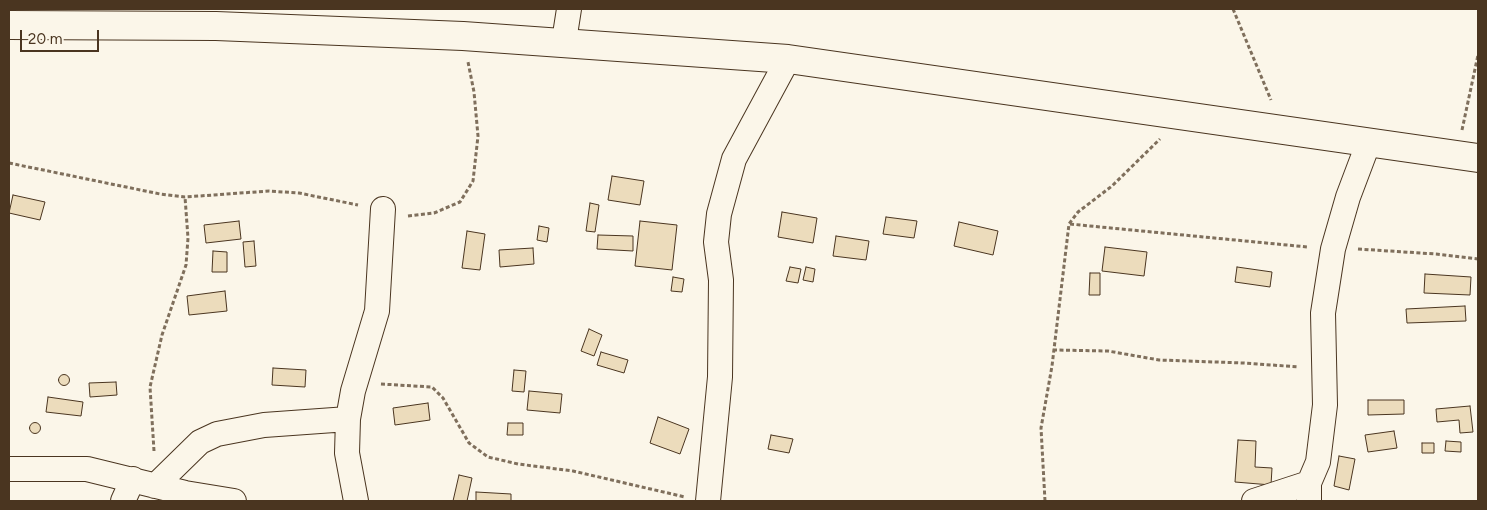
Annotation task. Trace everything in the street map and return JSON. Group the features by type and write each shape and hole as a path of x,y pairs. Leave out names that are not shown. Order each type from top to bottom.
{"highway":[{"path":"9,25 216,26 463,36 564,41 788,59 1283,129 1368,144 1468,156"}],"street":[{"path":"564,41 569,9"},
{"path":"701,500 720,377 721,280 716,242 719,214 734,159 788,59"},
{"path":"1254,501 1309,492 1318,462 1326,405 1323,313 1333,249 1348,197 1368,144"},
{"path":"356,501 348,453 348,419 355,383 377,312 382,209"},
{"path":"123,501 144,482 200,442 217,434 264,424 348,419"},
{"path":"9,469 87,469 234,501"}],"path":[{"path":"1233,9 1283,129"},
{"path":"9,163 160,194 185,197 269,191 299,193 382,209 399,216 415,217 434,213 460,202 473,181 478,136 474,92 463,36"},
{"path":"1468,156 1478,55"},
{"path":"1045,501 1041,428 1069,224 1078,212 1112,186 1185,116"},
{"path":"144,482 153,466 155,454 150,416 150,387 162,335 186,265 188,238 185,197"},
{"path":"1069,224 1333,249 1436,254 1478,259"},
{"path":"1053,350 1108,351 1159,360 1244,363 1324,370"},
{"path":"355,383 432,387 443,398 468,443 488,457 518,464 573,471 701,500"}],"building":[{"path":"612,176 644,181 640,205 608,200"},
{"path":"13,195 45,202 40,220 9,213"},
{"path":"590,203 599,205 595,232 586,231"},
{"path":"782,212 817,218 813,243 778,237"},
{"path":"886,217 917,221 914,238 883,234"},
{"path":"239,221 241,239 206,243 204,225"},
{"path":"640,221 677,225 672,270 635,266"},
{"path":"959,222 998,231 993,255 954,246"},
{"path":"539,226 549,228 547,242 537,240"},
{"path":"467,231 485,234 480,270 462,268"},
{"path":"598,235 633,236 633,251 597,249"},
{"path":"836,236 869,241 866,260 833,256"},
{"path":"254,241 256,266 245,267 243,242"},
{"path":"1105,247 1147,252 1144,276 1102,271"},
{"path":"533,248 534,264 500,267 499,250"},
{"path":"213,251 227,252 227,272 212,272"},
{"path":"790,267 801,269 798,283 786,281"},
{"path":"806,267 815,269 813,282 803,280"},
{"path":"1237,267 1272,272 1270,287 1235,282"},
{"path":"1090,273 1100,273 1100,295 1089,295"},
{"path":"1425,274 1471,277 1470,295 1424,293"},
{"path":"673,277 684,279 682,292 671,291"},
{"path":"225,291 227,311 189,315 187,296"},
{"path":"1465,306 1466,321 1407,323 1406,309"},
{"path":"589,329 602,335 594,356 581,351"},
{"path":"601,352 628,360 624,373 597,365"},
{"path":"273,368 306,370 305,387 272,385"},
{"path":"514,370 526,371 524,392 512,391"},
{"path":"62,375 66,375 69,380 68,384 62,385 59,382 59,378"},
{"path":"116,382 117,395 90,397 89,383"},
{"path":"529,391 562,394 560,413 527,410"},
{"path":"48,397 83,402 81,416 46,412"},
{"path":"1368,400 1404,400 1404,414 1368,415"},
{"path":"428,403 430,420 395,425 393,408"},
{"path":"1470,406 1473,432 1460,433 1459,420 1437,422 1436,409"},
{"path":"658,417 689,429 680,454 650,443"},
{"path":"33,423 37,423 40,428 39,432 33,433 30,430 30,426"},
{"path":"508,423 523,423 523,435 507,435"},
{"path":"1394,431 1397,448 1368,452 1365,435"},
{"path":"771,435 793,439 789,453 768,449"},
{"path":"1238,440 1256,441 1255,467 1272,468 1271,485 1235,482"},
{"path":"1446,441 1461,442 1461,452 1445,451"},
{"path":"1422,443 1434,443 1434,453 1422,453"},
{"path":"1339,456 1355,459 1349,490 1334,486"},
{"path":"459,475 472,478 467,501 453,501"},
{"path":"476,492 511,494 511,501 476,501"}]}
